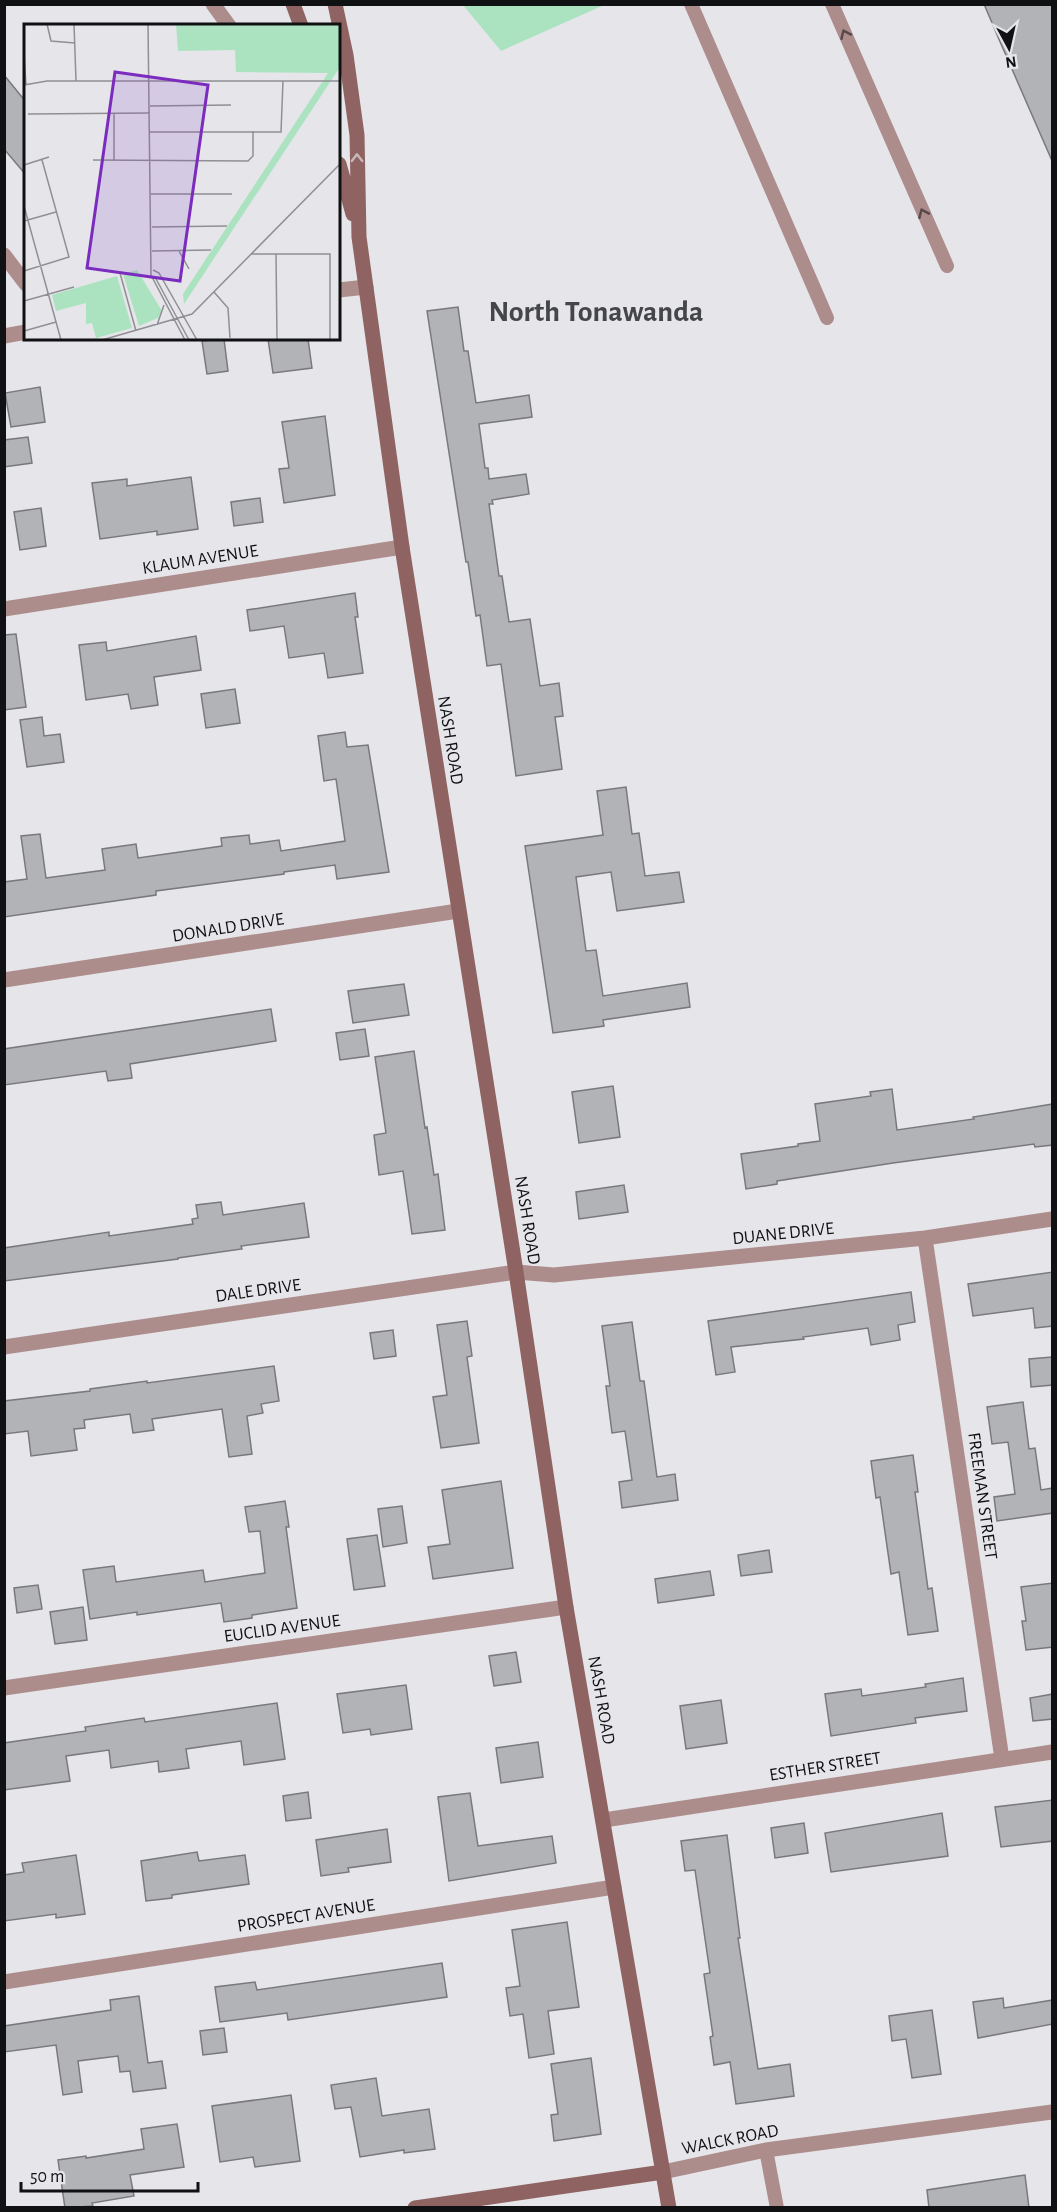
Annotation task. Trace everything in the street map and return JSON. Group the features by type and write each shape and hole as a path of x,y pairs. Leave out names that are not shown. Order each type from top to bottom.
{"main road":[{"path":"293,4 300,24"},
{"path":"335,4 339,24"},
{"path":"340,27 357,135 359,237"},
{"path":"340,168 359,237"},
{"name":"NASH ROAD","path":"359,237 402,547 516,1272 566,1607 669,2208"},
{"name":"WALCK ROAD","path":"415,2208 663,2172"}],"street":[{"path":"213,4 228,24"},
{"path":"4,255 24,281"},
{"path":"340,290 366,287"},
{"path":"4,336 24,332"},
{"name":"KLAUM AVENUE","path":"4,609 402,547"},
{"name":"DONALD DRIVE","path":"4,980 458,912"},
{"name":"DUANE DRIVE","path":"516,1272 554,1275 924,1238 1053,1219"},
{"name":"FREEMAN STREET","path":"924,1238 1002,1759"},
{"name":"DALE DRIVE","path":"4,1347 516,1272"},
{"name":"EUCLID AVENUE","path":"4,1688 566,1607"},
{"name":"ESTHER STREET","path":"604,1820 1053,1752"},
{"name":"PROSPECT AVENUE","path":"4,1982 614,1887"},
{"name":"WALCK ROAD","path":"663,2172 766,2150 1053,2112"}],"lane":[{"path":"691,4 827,318"},
{"path":"832,4 947,266"},
{"path":"766,2150 777,2208"}],"green space":[{"path":"463,5 604,5 501,51"}],"building":[{"path":"984,4 1053,4 1053,163 1001,44"},
{"path":"4,75 24,100 24,173 4,149"},
{"path":"458,307 464,351 468,351 476,403 529,395 532,417 479,424 485,468 488,468 489,479 526,474 529,494 492,500 493,504 489,504 499,576 502,576 509,622 530,619 540,686 559,683 563,716 555,717 562,769 516,776 501,664 487,666 480,615 476,616 468,562 466,562 427,311"},
{"path":"224,340 228,371 207,374 202,341"},
{"path":"268,340 308,340 312,368 273,373"},
{"path":"40,387 45,422 11,427 5,393"},
{"path":"325,416 335,495 284,503 279,469 289,468 282,422"},
{"path":"28,437 32,463 4,467 4,440"},
{"path":"191,477 198,529 157,535 157,531 100,539 92,483 127,479 127,486"},
{"path":"260,498 263,522 234,526 231,502"},
{"path":"41,508 46,546 20,550 14,512"},
{"path":"355,593 358,617 355,617 363,673 328,678 324,653 289,658 284,626 250,631 247,610"},
{"path":"16,634 26,707 4,710 4,635"},
{"path":"196,636 201,670 154,677 158,705 131,709 128,694 86,700 79,645 106,642 107,651"},
{"path":"235,689 240,723 206,728 201,694"},
{"path":"42,717 44,736 60,734 64,762 27,767 20,720"},
{"path":"345,732 347,747 368,745 389,872 337,879 335,865 156,891 156,895 4,917 4,882 27,879 21,836 40,834 46,878 105,870 102,849 136,844 138,858 222,846 221,838 249,835 250,844 279,840 281,851 345,841 336,779 324,781 318,736"},
{"path":"626,787 632,834 639,833 645,876 679,872 684,902 617,911 611,872 576,877 586,951 596,950 603,996 687,983 690,1007 603,1020 604,1026 553,1033 525,846 603,835 597,791"},
{"path":"404,984 409,1015 353,1023 348,991"},
{"path":"271,1009 276,1041 130,1064 132,1078 108,1081 106,1071 4,1085 4,1049"},
{"path":"365,1029 369,1056 340,1060 336,1033"},
{"path":"414,1051 434,1175 438,1174 445,1230 412,1234 403,1171 379,1175 374,1135 386,1133 375,1057"},
{"path":"613,1086 620,1137 579,1143 572,1092"},
{"path":"892,1089 897,1130 974,1119 973,1117 1053,1104 1053,1145 1035,1147 1034,1144 893,1163 777,1181 777,1184 746,1189 741,1154 820,1141 815,1104 871,1096 870,1092"},
{"path":"624,1185 628,1212 579,1219 576,1192"},
{"path":"221,1202 223,1215 304,1203 309,1237 241,1246 242,1249 178,1259 4,1281 4,1248 109,1232 109,1236 193,1224 192,1219 198,1218 196,1205"},
{"path":"1053,1272 1053,1326 1035,1328 1033,1308 973,1316 968,1284"},
{"path":"911,1292 915,1322 898,1325 900,1340 871,1345 868,1328 803,1337 804,1339 731,1347 735,1372 716,1375 708,1321"},
{"path":"467,1321 472,1356 467,1357 479,1443 441,1448 433,1397 447,1395 437,1325"},
{"path":"632,1322 640,1381 644,1381 657,1477 675,1474 678,1500 622,1508 619,1482 632,1480 625,1431 612,1433 606,1386 610,1386 602,1326"},
{"path":"393,1330 396,1356 374,1359 370,1333"},
{"path":"1052,1357 1053,1385 1031,1387 1029,1359"},
{"path":"274,1366 279,1401 261,1404 263,1413 247,1416 252,1454 229,1457 222,1409 152,1419 154,1430 133,1433 130,1414 84,1420 85,1428 74,1429 77,1450 31,1456 28,1431 4,1434 4,1401"},
{"path":"1023,1402 1029,1449 1035,1448 1041,1490 1053,1488 1053,1513 997,1521 994,1497 1015,1494 1008,1442 992,1444 987,1407"},
{"path":"913,1455 918,1492 915,1492 928,1589 932,1588 938,1631 908,1635 899,1572 891,1574 880,1497 876,1498 871,1461"},
{"path":"501,1481 513,1568 433,1579 428,1547 450,1544 442,1490"},
{"path":"285,1501 289,1527 286,1527 297,1608 224,1622 221,1603 90,1619 83,1570 114,1566 116,1582 203,1570 205,1582 265,1573 260,1531 249,1532 245,1507"},
{"path":"402,1506 407,1543 383,1547 378,1509"},
{"path":"377,1535 385,1586 354,1590 347,1539"},
{"path":"769,1550 772,1572 741,1576 738,1555"},
{"path":"710,1571 714,1595 658,1603 655,1579"},
{"path":"1053,1583 1053,1647 1026,1650 1022,1621 1026,1621 1021,1587"},
{"path":"38,1585 42,1609 17,1613 14,1588"},
{"path":"83,1607 87,1640 55,1644 50,1612"},
{"path":"516,1652 521,1682 494,1686 489,1656"},
{"path":"963,1678 967,1711 915,1718 916,1723 831,1736 825,1694 861,1689 862,1696 926,1687 925,1684"},
{"path":"406,1685 412,1729 371,1735 370,1729 343,1733 337,1694"},
{"path":"1053,1694 1053,1719 1033,1721 1030,1698"},
{"path":"721,1700 727,1743 686,1749 680,1706"},
{"path":"277,1703 285,1759 244,1765 241,1741 186,1749 189,1768 159,1772 158,1761 111,1768 109,1750 66,1756 70,1781 4,1790 4,1743 86,1731 85,1727 144,1718 145,1722"},
{"path":"538,1742 543,1777 501,1783 496,1748"},
{"path":"308,1792 311,1818 286,1821 283,1796"},
{"path":"470,1793 478,1846 552,1836 556,1863 449,1881 438,1797"},
{"path":"1053,1800 1053,1841 1001,1847 995,1807"},
{"path":"942,1813 948,1856 831,1872 825,1833"},
{"path":"804,1823 808,1853 775,1858 771,1828"},
{"path":"387,1829 391,1862 348,1868 349,1872 321,1876 316,1840"},
{"path":"727,1835 740,1938 738,1938 758,2069 790,2064 794,2096 736,2104 730,2062 714,2065 710,2037 713,2036 704,1974 710,1973 695,1870 685,1871 681,1841"},
{"path":"197,1852 199,1861 245,1855 249,1884 146,1901 141,1861"},
{"path":"76,1855 85,1914 56,1918 56,1914 4,1921 4,1875 24,1872 22,1863"},
{"path":"567,1922 579,2007 548,2011 554,2054 529,2058 523,2014 510,2016 506,1988 520,1986 512,1930"},
{"path":"442,1963 447,1997 288,2020 287,2013 220,2022 215,1987 255,1982 257,1990"},
{"path":"139,1996 148,2063 162,2061 166,2088 133,2092 130,2071 120,2072 118,2056 78,2061 82,2092 63,2095 56,2045 4,2052 4,2026 111,2010 110,2000"},
{"path":"1003,1998 1004,2008 1053,2000 1053,2024 978,2038 973,2002"},
{"path":"932,2010 941,2074 912,2078 906,2039 892,2041 889,2016"},
{"path":"224,2028 227,2052 203,2055 200,2031"},
{"path":"591,2058 601,2134 554,2141 551,2115 558,2114 551,2064"},
{"path":"376,2078 382,2116 429,2109 435,2149 404,2153 404,2150 360,2157 351,2107 335,2109 331,2085"},
{"path":"291,2095 300,2161 255,2167 253,2157 220,2162 212,2106"},
{"path":"177,2124 184,2167 130,2175 134,2196 92,2203 93,2206 65,2208 58,2160 144,2149 141,2129"},
{"path":"1025,2175 1029,2208 929,2208 927,2190"}],"district":[{"name":"North Tonawanda","path":"596,311"}]}
